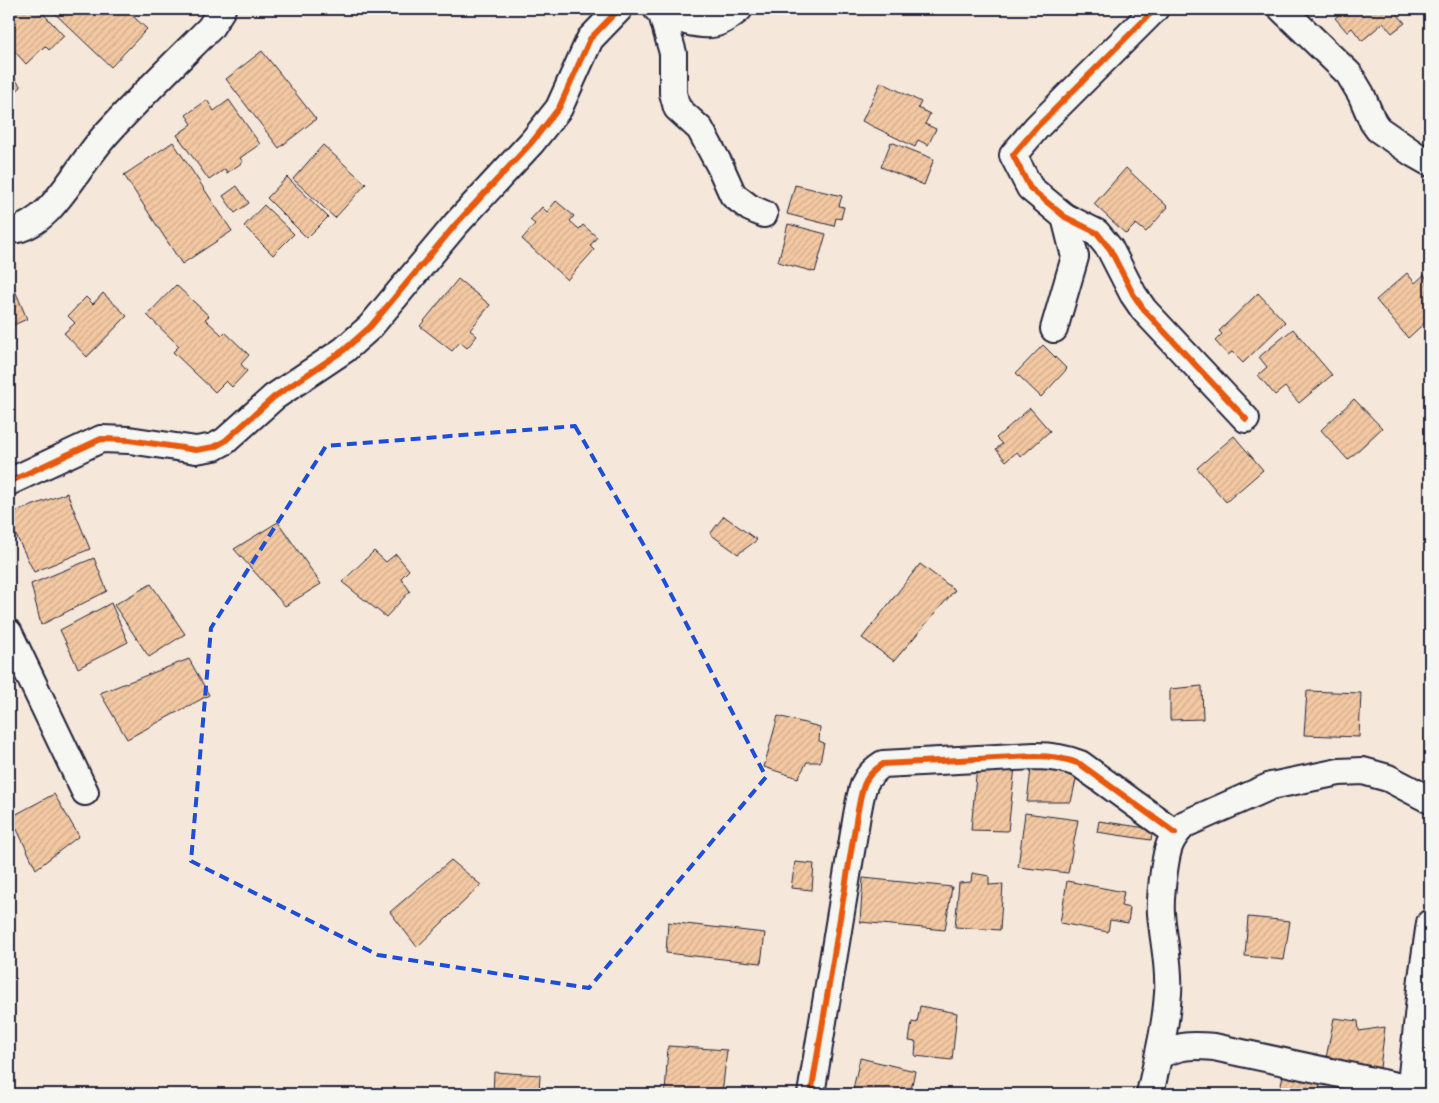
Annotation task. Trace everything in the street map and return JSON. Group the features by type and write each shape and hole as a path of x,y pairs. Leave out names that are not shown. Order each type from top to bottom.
{"street":[{"path":"9,229 14,231 23,228 47,211 63,193 107,133 210,28 222,9"},
{"path":"9,482 101,439 129,440 196,450 214,447 225,441 274,397 344,350 370,327 456,224 532,142 559,108 590,39 619,9"},
{"path":"659,10 681,20 699,24 717,24 729,18 739,9"},
{"path":"1156,9 1037,126 1013,156 1030,188 1065,217 1097,233 1110,249 1144,310 1246,419"},
{"path":"1282,9 1350,74 1378,130 1430,163"},
{"path":"659,10 673,53 674,93 677,108 700,129 720,166 732,195 750,208 764,214"},
{"path":"1054,329 1075,257 1065,217"},
{"path":"9,633 85,792"},
{"path":"811,1094 862,786 870,772 883,764 1035,756 1066,758 1080,764 1175,833"},
{"path":"1150,1094 1159,1055 1168,993 1169,976 1161,912 1161,895 1168,847 1175,833 1185,824 1271,786 1339,772 1363,771 1388,778 1430,800"},
{"path":"1159,1055 1179,1046 1214,1047 1410,1092 1430,923"}],"highlighted area":[{"path":"575,426 661,575 766,777 589,988 378,955 191,861 211,628 326,446"}],"building":[{"path":"16,9 39,9 64,36 49,50 45,46 26,64 9,45 9,16"},
{"path":"50,9 125,9 147,29 111,67"},
{"path":"1336,9 1393,9 1405,23 1392,33 1383,23 1362,41 1352,28 1347,32 1335,18 1340,14"},
{"path":"262,51 316,119 279,148 226,79"},
{"path":"9,71 21,87 9,98"},
{"path":"881,82 921,102 918,108 930,114 925,124 936,129 928,145 918,140 915,147 862,121"},
{"path":"207,100 214,111 229,100 260,144 240,158 243,162 227,173 225,169 209,180 177,135 192,124 186,115"},
{"path":"173,142 232,231 182,264 124,175"},
{"path":"891,142 934,159 924,185 881,167"},
{"path":"323,145 366,184 335,218 293,179"},
{"path":"1126,168 1168,207 1146,232 1136,224 1126,234 1094,204"},
{"path":"287,177 328,217 307,238 267,198"},
{"path":"795,185 842,196 839,206 844,207 841,219 836,218 834,226 787,214"},
{"path":"237,186 249,203 235,213 223,196"},
{"path":"556,201 574,216 570,221 579,229 583,225 597,237 590,246 594,250 567,280 522,239 535,224 530,220 542,207 547,212"},
{"path":"264,205 294,234 273,255 244,226"},
{"path":"788,224 826,234 815,272 778,262"},
{"path":"1407,273 1415,283 1424,275 1430,282 1430,318 1408,338 1376,300"},
{"path":"9,276 27,319 9,327"},
{"path":"458,279 490,305 470,330 477,336 467,348 460,342 452,351 420,326"},
{"path":"176,285 209,316 205,319 222,335 225,332 249,355 241,364 247,371 232,387 226,381 215,392 173,352 179,346 147,315"},
{"path":"103,293 127,316 87,357 64,333 75,323 68,316 86,297 93,304"},
{"path":"1258,293 1285,322 1243,363 1232,352 1228,355 1215,341 1222,334 1219,331"},
{"path":"1293,329 1332,375 1299,403 1285,387 1275,395 1258,375 1267,367 1259,357"},
{"path":"1043,345 1067,369 1041,397 1016,373"},
{"path":"1354,399 1382,428 1348,460 1321,430"},
{"path":"1030,408 1050,431 1021,457 1017,452 1006,461 996,449 1002,444 996,438"},
{"path":"1234,436 1263,470 1226,502 1197,468"},
{"path":"67,493 90,549 34,572 9,521 9,514"},
{"path":"724,516 757,540 738,554 710,534"},
{"path":"278,522 321,584 285,606 234,549"},
{"path":"374,551 386,562 396,554 409,570 401,578 410,591 386,617 342,582"},
{"path":"94,558 107,591 41,625 31,584"},
{"path":"920,564 955,590 894,661 862,638"},
{"path":"151,584 185,634 149,657 114,605"},
{"path":"111,603 128,642 78,668 60,630"},
{"path":"189,659 209,695 127,739 100,693"},
{"path":"1202,686 1203,719 1170,720 1170,689"},
{"path":"1307,691 1361,693 1359,737 1304,735"},
{"path":"778,716 820,727 819,741 824,743 820,762 807,762 798,778 764,767"},
{"path":"1032,761 1079,766 1071,802 1027,802"},
{"path":"977,765 1015,767 1008,831 971,830"},
{"path":"54,794 79,836 36,869 11,817"},
{"path":"1025,813 1078,820 1068,873 1018,867"},
{"path":"1099,821 1153,829 1151,840 1097,832"},
{"path":"451,860 481,885 417,947 390,912"},
{"path":"795,862 814,864 812,890 791,888"},
{"path":"972,873 989,876 989,885 1003,884 1000,930 955,927 959,883 971,882"},
{"path":"863,878 952,887 945,930 860,922"},
{"path":"1067,881 1124,892 1121,906 1130,908 1128,923 1110,920 1108,932 1060,923"},
{"path":"1248,917 1290,921 1284,960 1245,956"},
{"path":"668,922 765,933 761,963 666,953"},
{"path":"920,1006 957,1013 952,1060 915,1056 916,1042 909,1041 912,1022 917,1023"},
{"path":"1334,1018 1358,1021 1359,1031 1385,1027 1380,1068 1325,1063"},
{"path":"668,1046 727,1050 722,1094 665,1094"},
{"path":"860,1058 915,1071 910,1094 852,1094"},
{"path":"1284,1070 1321,1078 1318,1094 1279,1094"},
{"path":"494,1072 540,1075 539,1094 493,1094"}],"cycle path":[{"path":"9,482 101,439 129,440 196,450 214,447 225,441 274,397 344,350 370,327 456,224 532,142 559,108 590,39 619,9"},
{"path":"1155,9 1037,127 1013,155 1030,188 1065,217 1097,233 1110,249 1133,294 1144,310 1246,419"},
{"path":"811,1094 860,799 866,780 876,769 883,764 1035,756 1064,759 1080,764 1175,833"}]}
